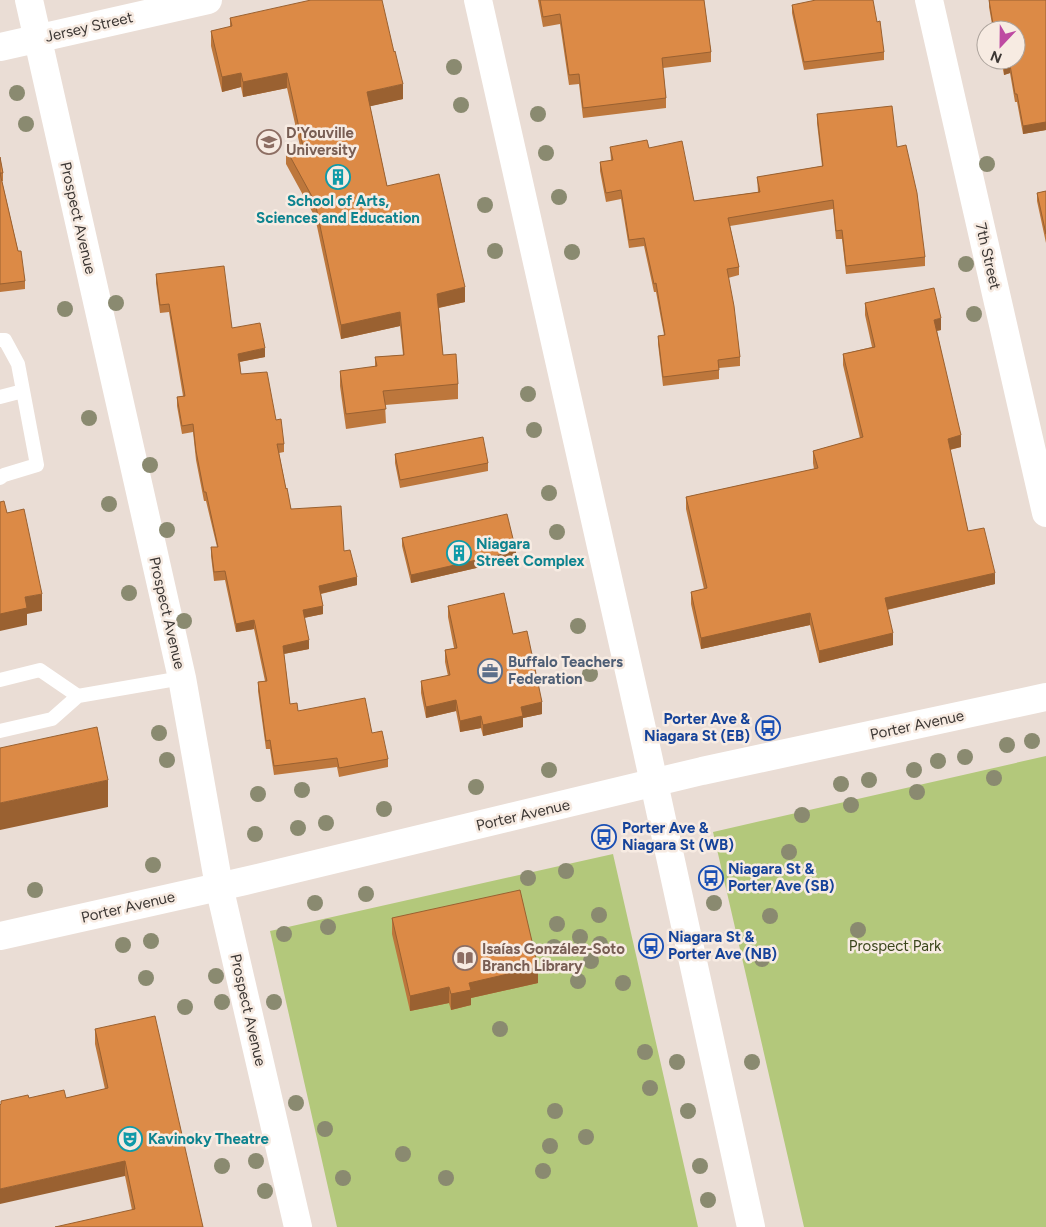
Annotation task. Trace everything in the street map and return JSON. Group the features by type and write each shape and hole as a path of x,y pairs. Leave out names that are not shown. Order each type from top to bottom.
{"street":[{"name":"Prospect Avenue","path":"30,0 182,678 219,886 298,1227"},
{"name":"Jersey Street","path":"0,47 208,0"},
{"path":"478,0 654,783 751,1227"},
{"name":"7th Street","path":"929,0 1046,513"},
{"name":"Porter Avenue","path":"0,936 702,771 1046,697"}],"lane":[{"path":"0,340 5,340 18,364 37,465 4,475 0,478"},
{"path":"0,397 23,391"},
{"path":"0,680 40,670 78,696"},
{"path":"0,731 52,719 78,696 182,678"}],"green space":[{"name":"Prospect Park","path":"1046,756 1046,1227 804,1227 713,832"},
{"path":"613,854 698,1227 337,1227 270,931"}],"building":[{"name":"School of Arts, Sciences and Education","path":"311,0 382,0 403,84 367,92 387,186 439,174 465,287 437,294 443,355 456,354 458,384 383,391 386,409 346,414 340,371 377,366 375,357 404,355 400,312 341,325 315,202 286,149 303,146 287,73 243,82 241,73 222,77 211,31 232,26 230,18"},
{"path":"540,0 704,0 711,52 662,58 666,98 583,108 579,74 569,75 560,14 543,17"},
{"path":"816,0 873,0 877,22 880,21 884,52 804,62 792,5"},
{"path":"989,0 1046,0 1046,122 1023,126 1017,94 1015,94 1011,70 1026,70 1026,20 992,20"},
{"path":"892,106 897,147 906,145 917,193 925,257 846,266 842,230 836,231 833,200 728,218 739,267 727,269 734,306 740,357 718,360 719,370 663,377 658,336 665,335 656,283 654,284 644,238 629,240 621,190 606,193 600,162 613,160 610,147 647,140 649,148 682,141 694,201 760,192 757,177 823,166 817,114"},
{"path":"0,157 3,173 0,173"},
{"path":"0,173 18,251 21,251 25,281 0,284"},
{"path":"1046,191 1046,234 1037,193"},
{"path":"224,266 232,328 260,323 265,348 238,354 241,374 267,372 276,420 281,419 284,444 277,444 291,509 341,506 344,551 350,550 357,577 319,586 323,606 303,610 309,640 283,646 290,704 297,703 298,711 365,698 372,733 382,731 388,759 339,768 337,758 274,766 270,740 266,741 258,682 267,681 254,620 236,624 225,571 214,572 211,547 218,547 206,492 204,492 193,424 182,426 177,397 185,396 169,304 160,305 156,274"},
{"path":"934,288 941,318 934,320 961,435 948,439 968,531 984,528 995,573 885,598 893,633 819,651 810,613 701,638 691,592 707,588 686,497 818,468 813,451 863,437 843,354 875,347 865,303"},
{"path":"483,437 488,463 400,480 395,454"},
{"path":"4,501 7,513 24,509 42,594 25,597 27,608 0,614 0,502"},
{"name":"Niagara Street Complex","path":"507,514 516,551 411,575 402,538"},
{"name":"Buffalo Teachers Federation","path":"504,593 513,634 527,631 542,702 521,707 523,716 483,725 481,716 460,721 456,700 426,707 421,681 450,675 445,650 457,648 448,606"},
{"path":"97,727 108,780 0,803 0,748"},
{"name":"Isaías González-Soto Branch Library","path":"520,890 538,967 469,983 471,990 451,994 449,987 410,996 392,918"},
{"path":"155,1016 203,1227 55,1227 135,1209 125,1161 0,1189 1,1101 28,1095 29,1098 64,1090 66,1098 108,1088 95,1029"}],"place":[{"name":"D'Youville University","path":"269,142"},
{"name":"School of Arts, Sciences and Education","path":"338,177"},
{"name":"Niagara Street Complex","path":"459,553"},
{"name":"Buffalo Teachers Federation","path":"490,671"},
{"name":"Porter Ave & Niagara St (EB)","path":"768,728"},
{"name":"Porter Ave & Niagara St (WB)","path":"604,837"},
{"name":"Niagara St & Porter Ave (SB)","path":"711,878"},
{"name":"Niagara St & Porter Ave (NB)","path":"651,946"},
{"name":"Isaías González-Soto Branch Library","path":"465,958"},
{"name":"Kavinoky Theatre","path":"130,1139"}]}
